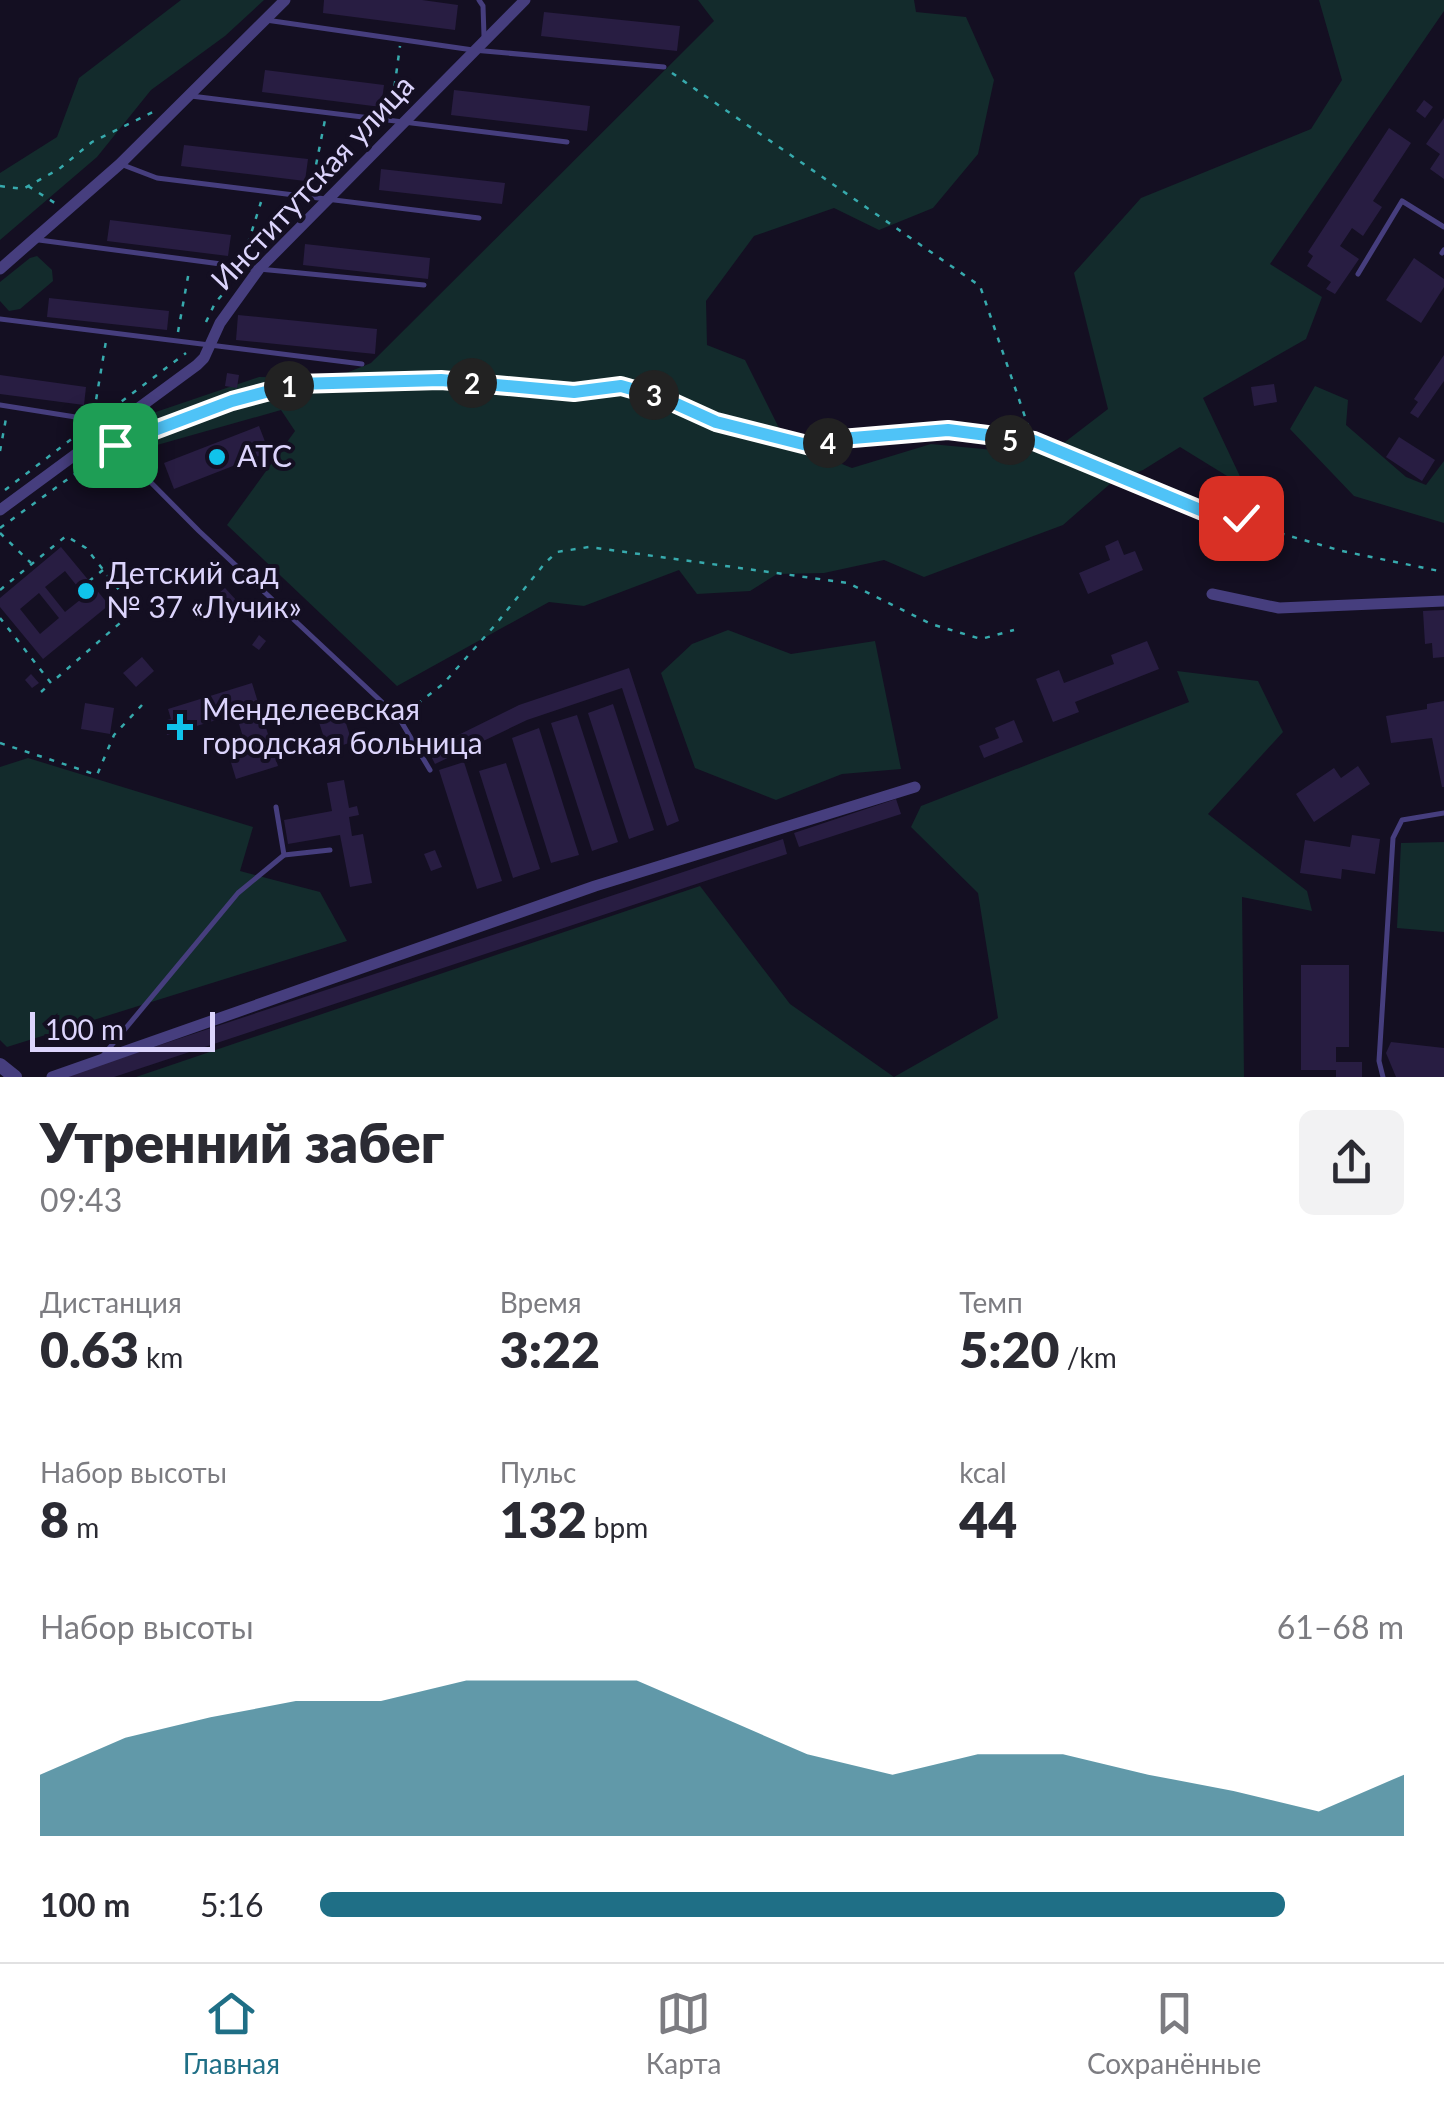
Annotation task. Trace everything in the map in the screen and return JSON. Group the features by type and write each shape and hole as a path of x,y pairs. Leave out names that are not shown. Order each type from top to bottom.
{"street":[{"path":"0,269 120,164 285,0"},
{"name":"Институтская улица","path":"0,510 197,365 226,312 259,269 525,0"},
{"path":"1212,594 1280,608 1444,601"},
{"path":"52,1077 595,886 914,788"},
{"path":"0,1065 15,1077"}],"lane":[{"path":"480,0 483,39"},
{"path":"263,20 470,52 664,68"},
{"path":"188,96 567,142"},
{"path":"120,164 157,178 480,218"},
{"path":"1358,274 1402,201 1444,227"},
{"path":"36,240 240,267 424,285"},
{"path":"0,319 208,348 362,364"},
{"path":"0,405 88,419 224,555 400,718 430,770"},
{"path":"276,808 284,855"},
{"path":"1383,1077 1379,1062 1393,838 1402,820 1444,813"},
{"path":"98,1061 238,893 284,855 330,850"}],"path":[{"path":"390,119 401,39"},
{"path":"664,68 980,286 1034,441"},
{"path":"0,186 28,186 59,169 92,142 162,108"},
{"path":"310,196 327,112"},
{"path":"28,186 68,211"},
{"path":"240,267 264,191"},
{"path":"176,343 190,260"},
{"path":"92,423 108,334"},
{"path":"32,563 0,530 115,445 232,401 296,384 441,380 574,392 621,386 663,398 716,422 815,447 841,439 948,430 1034,441 1210,514 1241,518 1326,546 1444,572"},
{"path":"0,451 8,406"},
{"path":"0,590 66,536 86,548 135,610 41,692"},
{"path":"400,718 443,684 544,563 557,552 589,547 848,583 932,624 981,639 1014,630"},
{"path":"90,581 104,570"},
{"path":"0,618 51,683"},
{"path":"17,640 23,635"},
{"path":"0,742 97,775 114,735 142,705"}],"green space":[{"path":"181,0 264,0 225,36 151,90 97,157 0,240 0,173 57,137 79,78"},
{"path":"698,0 914,0 916,12 966,17 994,80 978,154 933,208 879,230 834,208 754,236 706,301 707,345 745,360 786,442 852,468 931,444 1004,451 1065,442 1108,409 1074,273 1141,198 1311,129 1342,80 1319,0 1444,0 1444,11 1270,264 1322,297 1306,339 1203,398 1245,487 1180,447 1143,470 1111,483 1063,525 924,577 884,560 824,573 777,574 750,591 697,594 679,570 584,606 549,602 397,686 227,525 295,431 281,410 150,447 144,416 259,377 334,378 371,363 714,21"},
{"path":"37,256 52,270 53,281 20,309 9,311 0,301 0,282"},
{"path":"1315,386 1348,400 1346,425 1406,477 1426,485 1444,461 1444,523 1354,496 1290,429"},
{"path":"728,630 791,654 875,641 901,769 842,774 776,800 695,768 661,673 692,644"},
{"path":"1177,671 1258,681 1283,732 1208,814 1307,891 1312,911 1242,897 1244,1077 894,1077 998,1018 978,893 911,827 921,806 1189,702"},
{"path":"28,758 253,827 240,871 320,892 347,941 7,1047 0,1040 0,767"},
{"path":"1444,842 1444,932 1397,928 1401,843"},
{"path":"700,886 790,1004 894,1077 136,1077"}],"building":[{"path":"324,0 422,0 458,5 455,30 323,13"},
{"path":"544,12 680,26 677,51 541,36"},
{"path":"265,70 384,85 381,107 262,92"},
{"path":"454,90 590,106 587,131 451,115"},
{"path":"1424,100 1433,107 1425,118 1416,111"},
{"path":"1444,118 1444,179 1430,169 1440,154 1426,144"},
{"path":"1389,128 1411,143 1373,201 1382,207 1363,236 1352,228 1340,246 1359,259 1335,294 1326,289 1331,282 1307,266 1313,256 1308,252"},
{"path":"184,145 308,159 305,181 181,166"},
{"path":"381,169 505,183 502,204 379,190"},
{"path":"110,220 231,235 228,256 107,241"},
{"path":"305,244 430,258 428,279 303,265"},
{"path":"1414,258 1444,279 1444,287 1421,323 1386,300"},
{"path":"49,298 169,311 167,330 47,317"},
{"path":"238,315 377,329 375,354 236,340"},
{"path":"1444,355 1444,381 1418,418 1410,413 1418,402 1414,399"},
{"path":"227,373 239,375 237,388 225,386"},
{"path":"0,375 86,387 84,405 0,394"},
{"path":"1274,384 1277,402 1254,406 1251,387"},
{"name":"АТС","path":"259,426 269,452 174,489 164,463"},
{"path":"1399,437 1435,460 1422,481 1386,457"},
{"path":"1118,540 1124,555 1135,551 1143,570 1088,594 1079,573 1110,560 1105,546"},
{"path":"61,547 109,605 43,659 0,607 0,598","holes":["65,571 85,596 65,612 45,587","39,593 59,618 40,634 20,609"]},
{"path":"225,588 237,601 225,611 213,598"},
{"path":"1444,610 1444,657 1433,658 1432,643 1425,644 1423,611"},
{"path":"259,635 266,641 259,650 252,645"},
{"path":"1147,641 1159,669 1075,702 1079,712 1053,722 1036,679 1059,670 1064,683 1114,664 1111,655"},
{"path":"142,657 154,671 136,687 123,673"},
{"path":"629,668 679,821 667,826 622,688 527,720 435,764 428,750 519,705"},
{"path":"31,674 39,683 32,688 25,680"},
{"name":"Менделеевская городская больница","path":"252,683 278,766 236,779 229,756 247,750 236,714 167,735 163,721 171,719 168,709"},
{"path":"1444,701 1442,787 1432,738 1391,743 1386,716 1427,709 1427,704"},
{"path":"339,702 352,742 328,750 315,710"},
{"path":"85,703 114,708 110,734 81,729"},
{"path":"613,704 654,830 629,839 588,713"},
{"path":"577,715 618,842 592,851 551,723"},
{"path":"1014,720 1023,742 984,758 979,746 999,738 995,728"},
{"path":"539,728 579,855 551,863 512,738"},
{"path":"464,762 502,881 477,889 439,770"},
{"path":"506,763 540,869 513,878 479,771"},
{"path":"1358,766 1370,784 1314,822 1296,794 1334,768 1341,778"},
{"path":"344,780 349,808 357,806 359,815 349,817 352,836 363,834 372,883 350,887 340,835 288,844 284,820 332,811 327,783"},
{"path":"896,799 901,814 799,847 794,833"},
{"path":"1352,835 1380,839 1375,874 1342,869 1341,879 1300,873 1305,840 1350,847"},
{"path":"783,839 787,854 114,1077 63,1077"},
{"path":"435,850 442,867 431,871 424,854"},
{"path":"1301,965 1349,965 1349,1047 1336,1047 1336,1062 1362,1062 1362,1077 1336,1077 1336,1070 1301,1070"},
{"path":"1391,1042 1444,1048 1444,1077 1396,1077 1386,1053"}],"place":[{"name":"АТС","path":"217,457"},
{"name":"Детский сад № 37 «Лучик»","path":"86,591"},
{"name":"Менделеевская городская больница","path":"180,727"}],"route":[{"path":"115,445 232,401 296,384 441,380 574,392 621,386 663,398 716,422 815,447 841,439 948,430 1034,441 1210,514 1241,518"}]}
